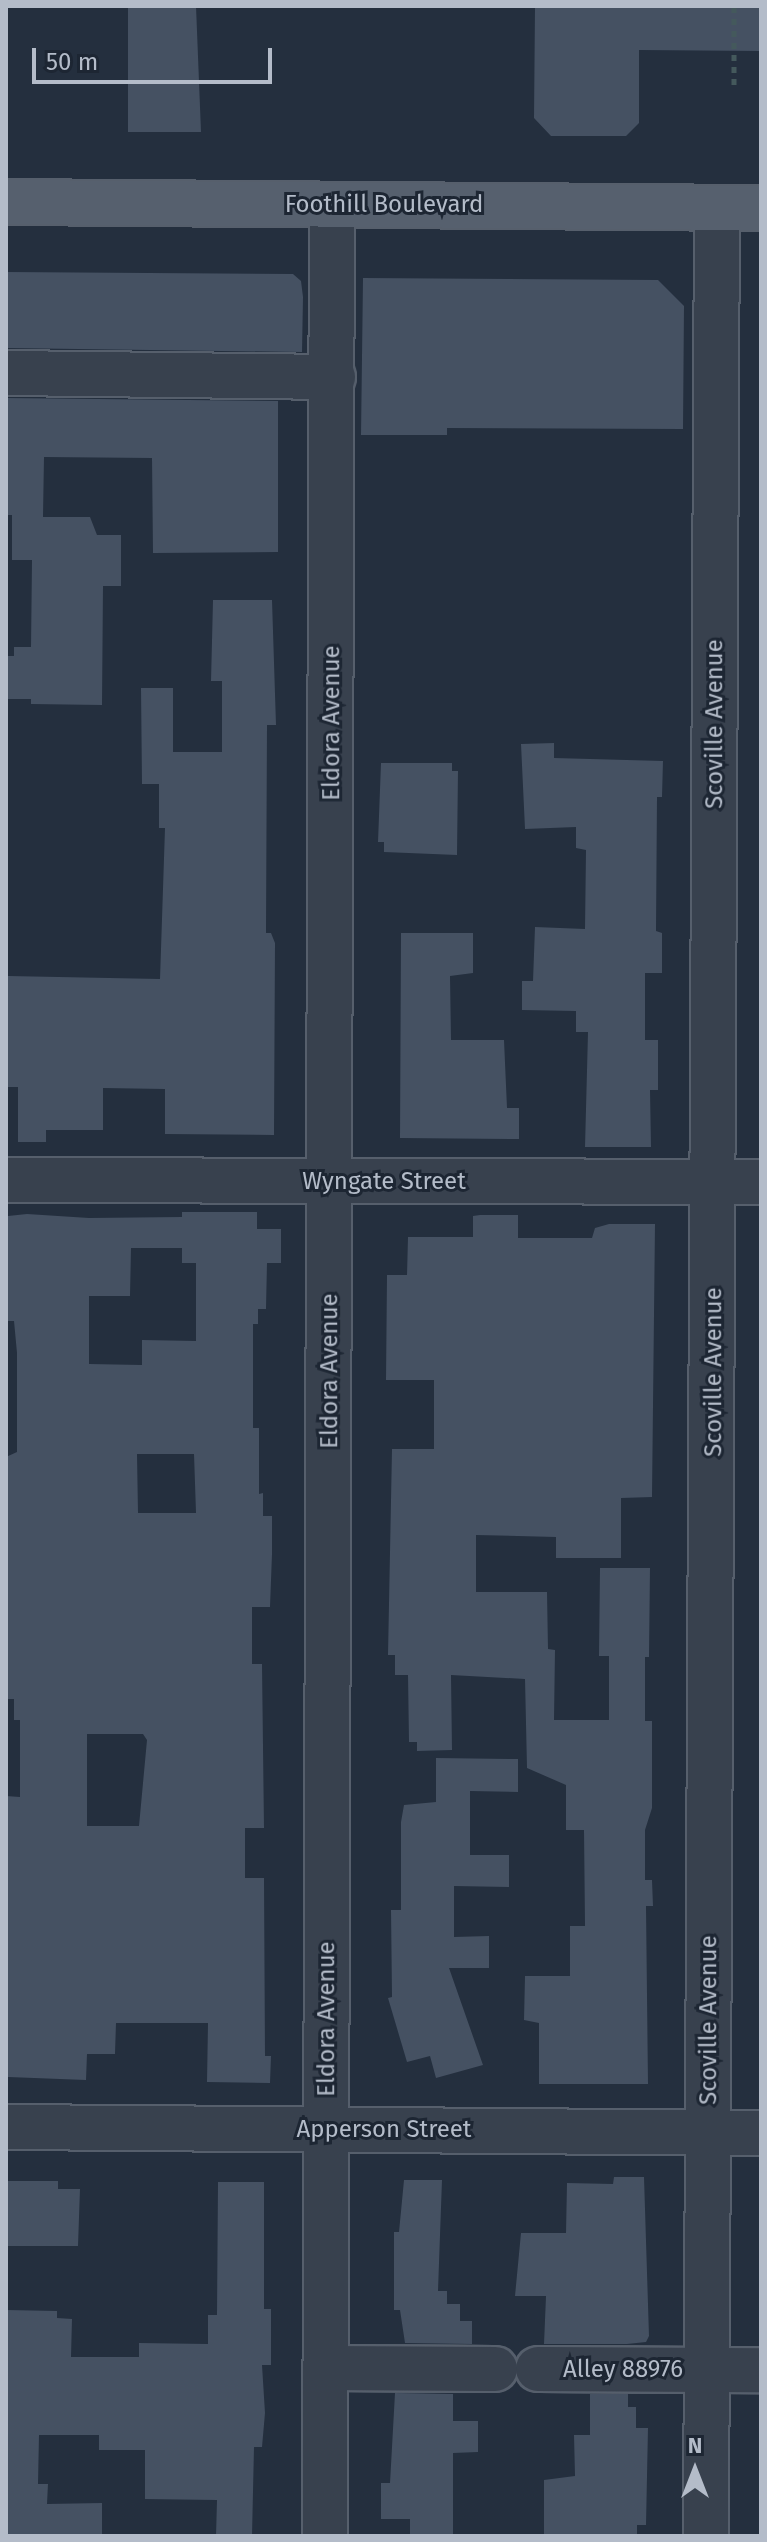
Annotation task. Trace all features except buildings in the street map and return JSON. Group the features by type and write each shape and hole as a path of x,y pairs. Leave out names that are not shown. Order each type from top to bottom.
{"main road":[{"name":"Foothill Boulevard","path":"6,202 761,208"}],"street":[{"name":"Eldora Avenue","path":"325,2536 332,205"},
{"name":"Scoville Avenue","path":"706,2536 715,1182 717,208"},
{"path":"6,373 333,377"},
{"name":"Wyngate Street","path":"6,1180 761,1182"},
{"name":"Apperson Street","path":"6,2127 761,2133"},
{"path":"326,2368 495,2369"},
{"name":"Alley 88976","path":"538,2369 761,2370"}],"path":[{"path":"734,6 734,90"}]}
